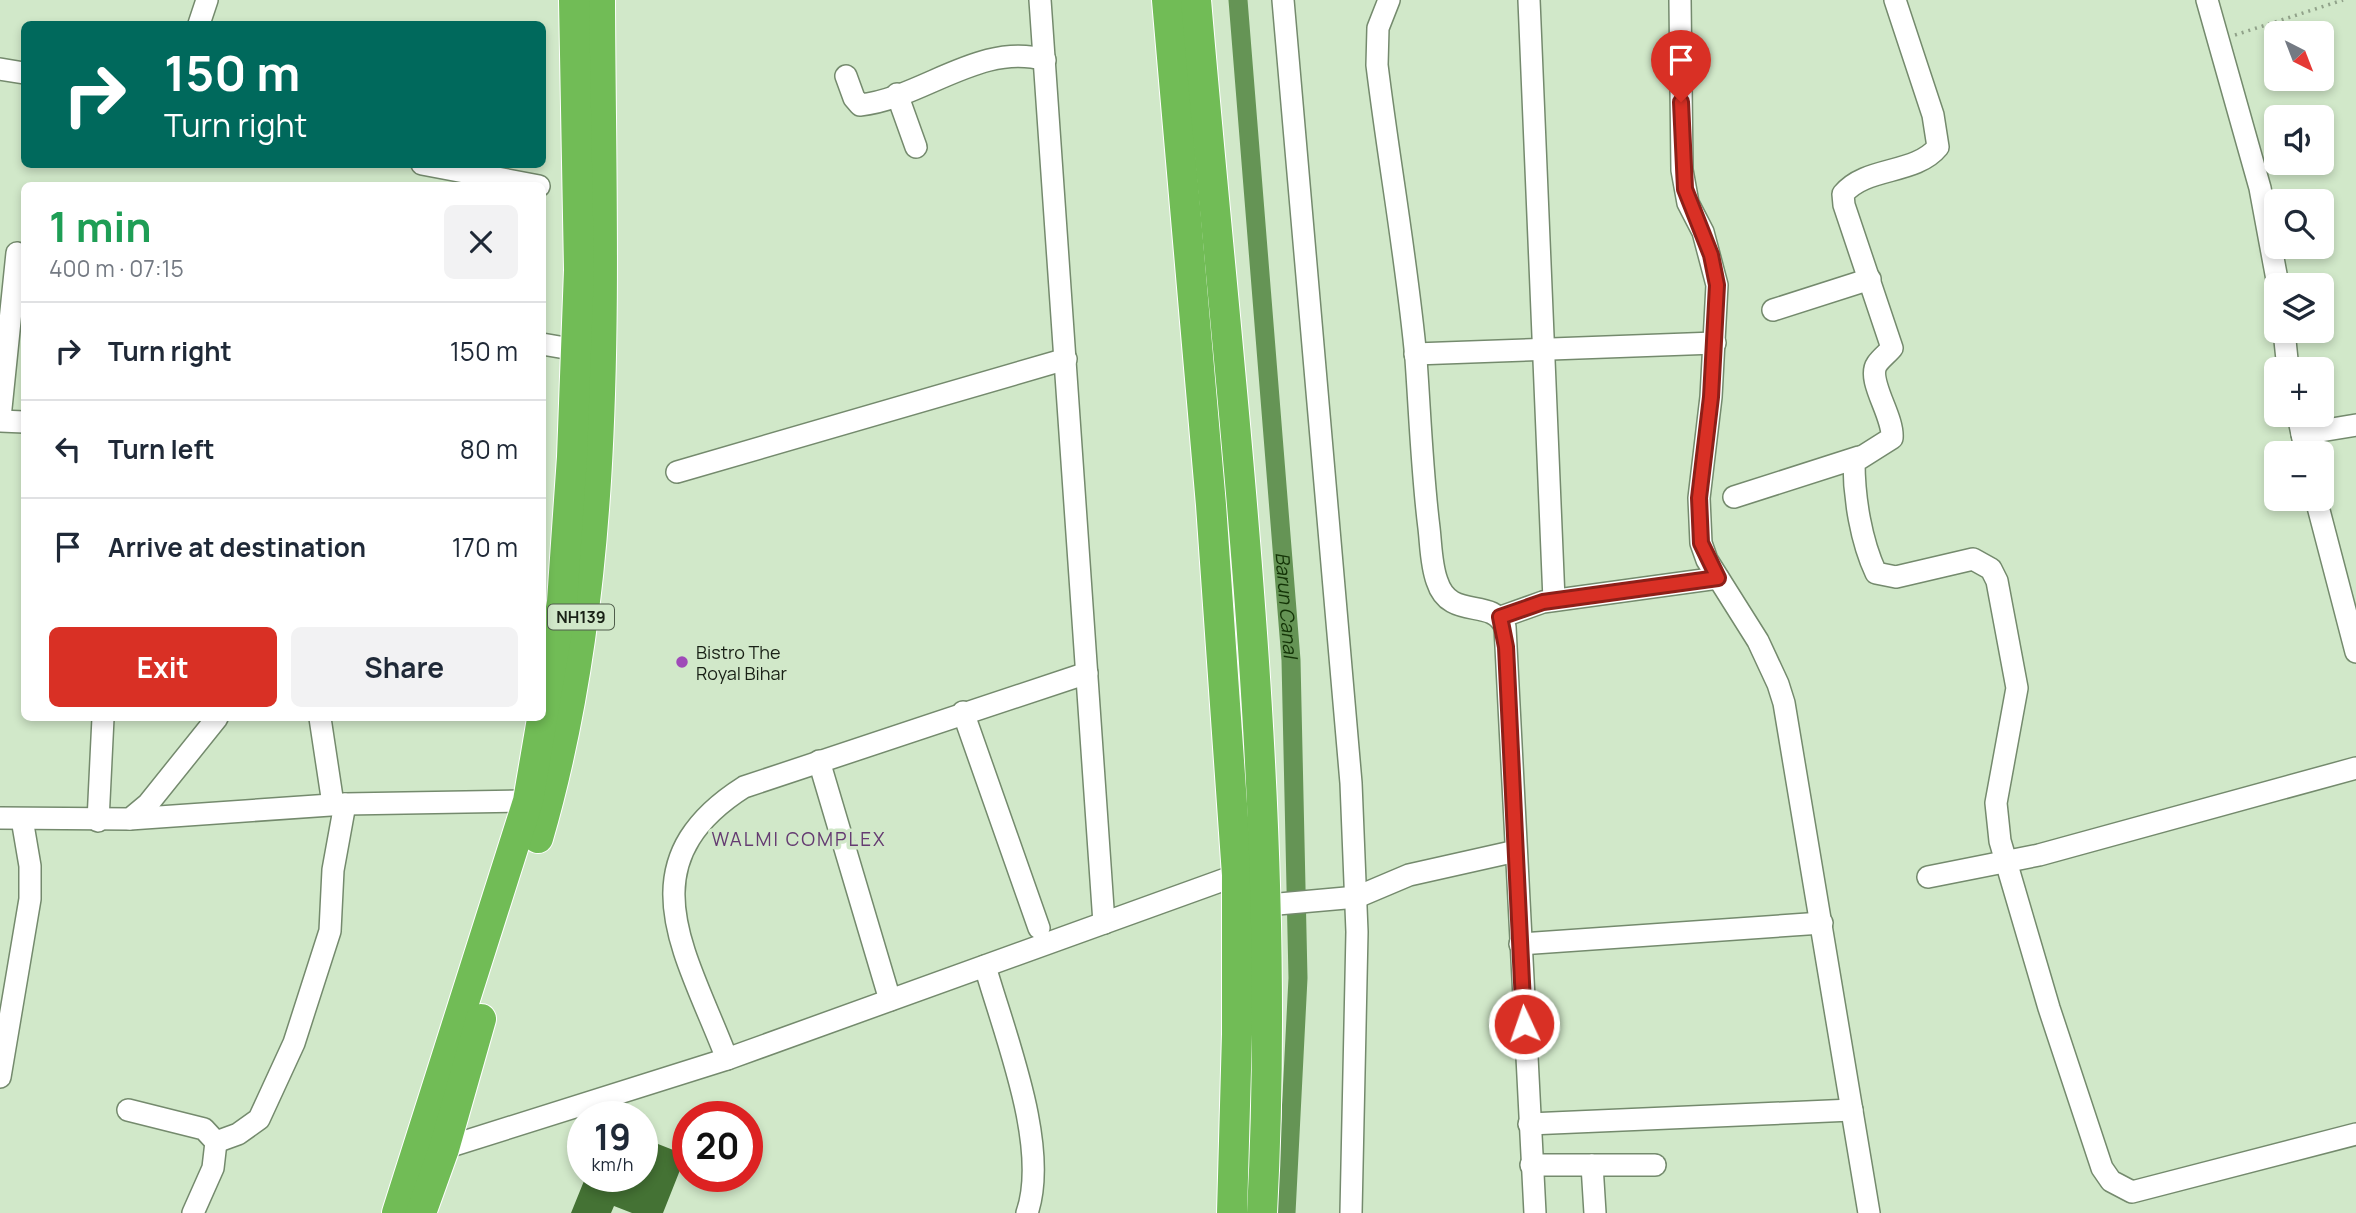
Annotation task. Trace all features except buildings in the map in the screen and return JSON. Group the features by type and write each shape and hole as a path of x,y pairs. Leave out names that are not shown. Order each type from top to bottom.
{"highway":[{"name":"NH139","path":"421,1213 444,1149 552,788 567,709 590,554 597,470 589,193 574,0"},
{"name":"NH139","path":"546,696 562,602 579,270 589,193 600,0"},
{"path":"1167,0 1211,505 1237,875 1237,1034 1231,1213"},
{"path":"1196,0 1277,904 1262,1213"},
{"name":"NH139","path":"397,1213 528,801 542,721"}],"street":[{"path":"200,21 207,0"},
{"path":"1040,0 1104,923"},
{"path":"1283,0 1351,783 1349,899 1357,1049 1351,1213"},
{"path":"1389,0 1378,28 1377,65 1415,354 1426,504 1436,579 1451,602 1465,608 1492,611 1500,617 1506,647 1535,1213"},
{"path":"1529,0 1554,600"},
{"path":"1680,0 1682,170 1688,203 1703,232 1715,272 1716,344 1699,498 1701,543 1718,578 1758,641 1779,684 1870,1213"},
{"path":"1734,497 1871,453 1892,438 1893,427 1874,383 1874,374 1876,365 1892,348 1844,205 1843,194 1857,183 1921,160 1938,146 1933,115 1895,0"},
{"path":"2207,0 2260,188 2276,273"},
{"path":"846,76 854,98 860,104 897,94 989,61 1027,55 1045,60"},
{"path":"0,69 21,72"},
{"path":"897,94 916,147"},
{"path":"444,168 519,182"},
{"path":"546,187 589,193"},
{"path":"14,253 0,420 21,422"},
{"path":"1773,310 1870,279"},
{"path":"1415,354 1716,344"},
{"path":"546,345 577,350"},
{"path":"677,472 1066,359"},
{"path":"2302,434 2356,425"},
{"path":"1859,457 1854,463 1856,493 1867,550 1876,573 1896,578 1973,559 1991,569 1997,581 2017,688 1996,803 2005,861 2085,1119 2102,1168 2111,1181 2132,1192 2356,1134"},
{"path":"2319,511 2356,652"},
{"path":"1500,617 1554,600 1718,578"},
{"path":"727,1059 675,915 672,896 679,856 688,838 714,806 744,787 1087,673"},
{"path":"963,712 1039,928"},
{"path":"98,821 103,721"},
{"path":"130,819 148,804 215,721"},
{"path":"216,1142 238,1134 259,1119 302,1023 330,931 339,804 321,721"},
{"path":"819,761 890,1000"},
{"path":"1928,877 2039,855 2356,768"},
{"path":"0,818 98,821 339,804 528,801"},
{"path":"0,1077 9,975 28,919 31,880 22,819"},
{"path":"1277,904 1349,899 1426,870 1516,851"},
{"path":"416,1157 727,1059 1237,875"},
{"path":"1520,944 1822,923"},
{"path":"985,966 1028,1115 1032,1162 1027,1213"},
{"path":"128,1110 204,1129 216,1142 213,1168 194,1213"},
{"path":"1529,1124 1852,1110"},
{"path":"1531,1165 1654,1165"},
{"path":"1591,1165 1595,1213"}],"path":[{"path":"2219,41 2343,0"}],"waterway":[{"name":"Barun Canal","path":"1238,0 1291,660 1298,978 1286,1213"}],"place":[{"name":"Bistro The Royal Bihar","path":"682,662"}],"district":[{"name":"WALMI COMPLEX","path":"799,839"}],"route":[{"path":"1524,1024 1505,627 1500,617 1543,602 1718,578 1701,543 1699,522 1699,498 1718,312 1717,285 1711,255 1688,203 1685,189 1682,170 1681,102"}]}
